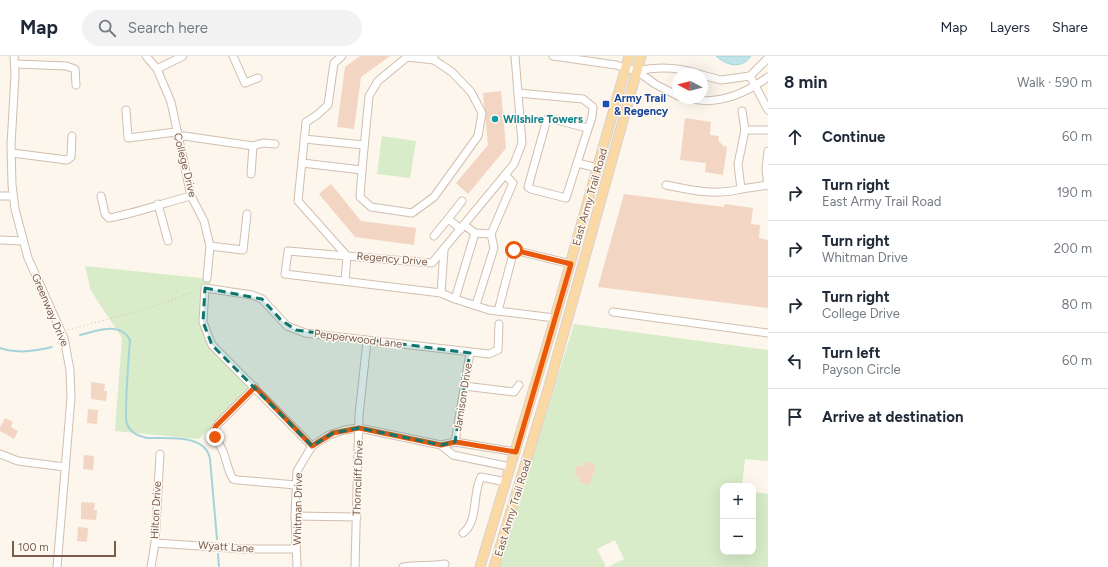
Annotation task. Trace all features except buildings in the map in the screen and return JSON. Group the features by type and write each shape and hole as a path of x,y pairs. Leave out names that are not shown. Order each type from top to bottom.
{"main road":[{"name":"East Army Trail Road","path":"480,567 516,452 571,264 629,56"},
{"name":"East Army Trail Road","path":"494,567 547,393 641,56"}],"street":[{"name":"Greenway Drive","path":"14,56 12,153 14,196 22,241 36,280 61,332 69,357 71,381 57,567"},
{"name":"College Drive","path":"146,56 157,69 171,102 191,196 204,221 210,246 207,278"},
{"path":"157,69 183,56"},
{"path":"233,56 245,83 258,78"},
{"name":"Regency Drive","path":"342,56 334,63 328,105 306,122 298,201 347,256 432,263 514,164 522,143 515,56"},
{"path":"553,56 615,64 637,71 655,84 672,93"},
{"path":"604,56 615,64"},
{"path":"407,57 413,57 434,58 452,72 471,92 482,113 478,136 434,197 412,213 371,207 360,197 369,96 378,81 407,57"},
{"path":"708,76 721,80 750,76 768,58"},
{"path":"15,64 66,66 75,69 76,84"},
{"path":"637,71 652,68 672,68"},
{"path":"750,76 768,110"},
{"path":"708,100 724,99 756,86 768,77"},
{"path":"518,93 583,99 593,107 592,117 587,128 566,198 530,189 528,186 547,119 549,118 563,121 587,128"},
{"path":"126,110 128,138 177,135 253,146 263,143 275,144"},
{"path":"741,189 738,175 738,164 745,130 742,111"},
{"path":"745,130 768,130"},
{"path":"12,153 67,160 71,157 72,136"},
{"path":"304,140 364,145"},
{"path":"251,174 253,146"},
{"path":"666,185 705,192 727,192 768,185 766,169 768,151"},
{"path":"302,163 362,170"},
{"path":"577,163 598,168"},
{"path":"476,306 494,248 491,234 513,182 505,175"},
{"path":"0,196 14,196"},
{"path":"101,196 105,214 109,218 135,214 158,204 191,196"},
{"path":"434,236 462,201"},
{"path":"158,204 168,241"},
{"path":"210,246 242,250 247,214"},
{"path":"448,219 475,233 491,234"},
{"path":"455,299 475,233"},
{"path":"0,240 22,241"},
{"path":"441,293 444,250"},
{"path":"498,311 514,250 571,264"},
{"path":"345,281 347,256 288,251 285,274 441,293 476,306 498,311 555,318"},
{"path":"205,288 203,322 212,345 312,446"},
{"name":"Pepperwood Lane","path":"205,288 252,295 262,299 272,307 281,320 296,330 367,341 489,354 498,350 499,324"},
{"path":"613,312 768,333"},
{"name":"Thorncliff Drive","path":"355,567 359,415 367,341"},
{"name":"Jamison Drive","path":"456,442 470,353"},
{"path":"464,386 514,392 519,385"},
{"path":"255,387 219,423 214,430 215,437 225,455 229,472 233,479 238,480 296,485"},
{"name":"Whitman Drive","path":"297,567 295,516 297,471 312,446 333,433 359,428 441,445 456,442 516,452"},
{"name":"Whitman Drive","path":"441,445 453,455 511,467"},
{"path":"0,454 18,461 65,466"},
{"name":"Hilton Drive","path":"151,567 155,543 160,454"},
{"path":"463,533 467,530 472,516 481,477 506,482"},
{"path":"295,516 357,516"},
{"name":"Wyatt Lane","path":"155,543 244,549 296,549"},
{"path":"403,567 412,565 433,566 444,564"}],"path":[{"path":"61,332 146,309 205,288"}],"highlighted area":[{"path":"205,288 262,299 281,320 296,330 470,353 455,442 441,445 359,428 333,433 312,446 212,345 203,322"}],"green space":[{"path":"382,136 416,141 410,178 377,174"},
{"path":"85,266 211,279 206,314 213,343 254,383 199,439 115,431 122,338 91,291"},
{"path":"574,324 768,350 768,461 745,459 742,483 720,483 720,555 756,555 756,492 768,494 768,567 608,567 624,559 615,540 597,549 606,567 499,567","holes":["585,461 596,465 590,485 579,482 580,477 574,475 577,465 583,467"]}],"water":[{"path":"716,56 751,56 743,63 734,65 724,62"}],"waterway":[{"path":"80,335 101,330 114,329 126,334 130,340 126,419 127,424 133,432 147,438 174,438 193,441 201,445 207,451 210,459 217,539"},
{"path":"0,348 13,351 32,351 52,347"},
{"path":"218,554 219,567"}],"place":[{"name":"Army Trail & Regency","path":"606,104"},
{"name":"Wilshire Towers","path":"495,119"}],"route":[{"path":"215,437 214,430 216,426 255,387 312,446 333,433 359,428 441,445 456,442 516,452 571,264 514,250"}]}
